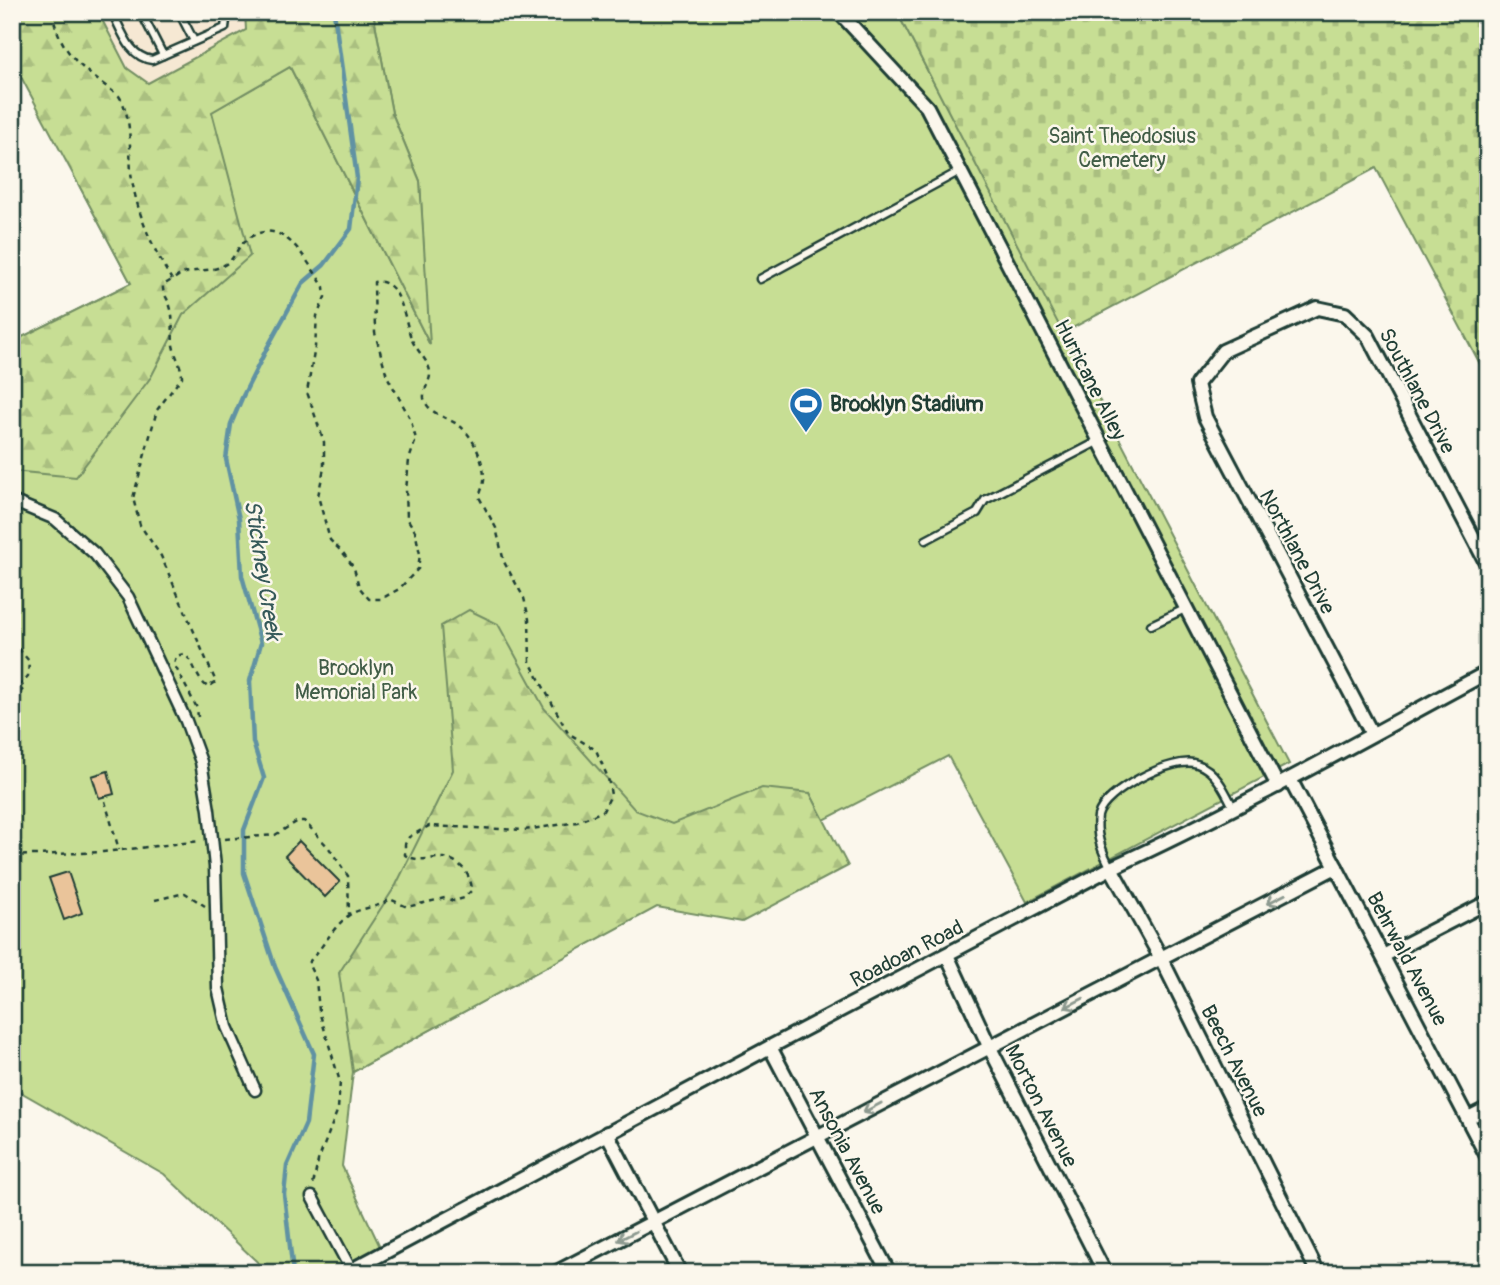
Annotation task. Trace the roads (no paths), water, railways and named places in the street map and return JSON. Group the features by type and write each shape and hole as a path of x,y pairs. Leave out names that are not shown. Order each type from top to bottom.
{"street":[{"name":"Hurricane Alley","path":"839,12 927,107 1187,608 1284,783"},
{"name":"Northlane Drive","path":"1345,314 1317,308 1265,330 1223,351 1197,384 1205,417 1372,734"},
{"name":"Southlane Drive","path":"1345,314 1368,335 1488,566"},
{"path":"12,501 55,519 94,554 128,597 189,729 201,762 212,840 218,988 231,1037 255,1090"},
{"name":"Roadoan Road","path":"350,1272 770,1047 1111,869 1284,783 1488,672"},
{"name":"Behrwald Avenue","path":"1284,783 1336,867 1488,1158"},
{"path":"555,1273 1336,867"},
{"name":"Beech Avenue","path":"1111,869 1161,958 1318,1273"},
{"path":"1383,956 1488,902"},
{"name":"Morton Avenue","path":"947,955 989,1046 1105,1273"},
{"name":"Ansonia Avenue","path":"770,1047 888,1273"},
{"path":"1468,1118 1488,1108"},
{"path":"607,1133 680,1273"},
{"path":"312,1197 350,1272"}],"lane":[{"path":"112,12 133,52 144,59 152,60 225,27 227,12"},
{"path":"141,12 163,55"},
{"path":"179,12 194,41"},
{"path":"760,279 960,171"},
{"path":"926,540 977,513 985,500 1100,440"},
{"path":"1152,625 1187,608"},
{"path":"1111,869 1098,834 1098,815 1105,802 1151,774 1182,762 1197,763 1210,771 1234,809"}],"waterway":[{"name":"Stickney Creek","path":"293,1273 284,1194 287,1166 306,1123 314,1054 275,967 244,873 244,830 264,778 253,742 250,681 261,643 242,576 239,519 226,459 231,424 267,348 303,283 324,265 351,229 357,178 334,12"}],"place":[{"name":"Brooklyn Stadium","path":"806,434"}],"park label":[{"name":"Saint Theodosius Cemetery","path":"1122,148"},
{"name":"Brooklyn Memorial Park","path":"356,680"}]}
